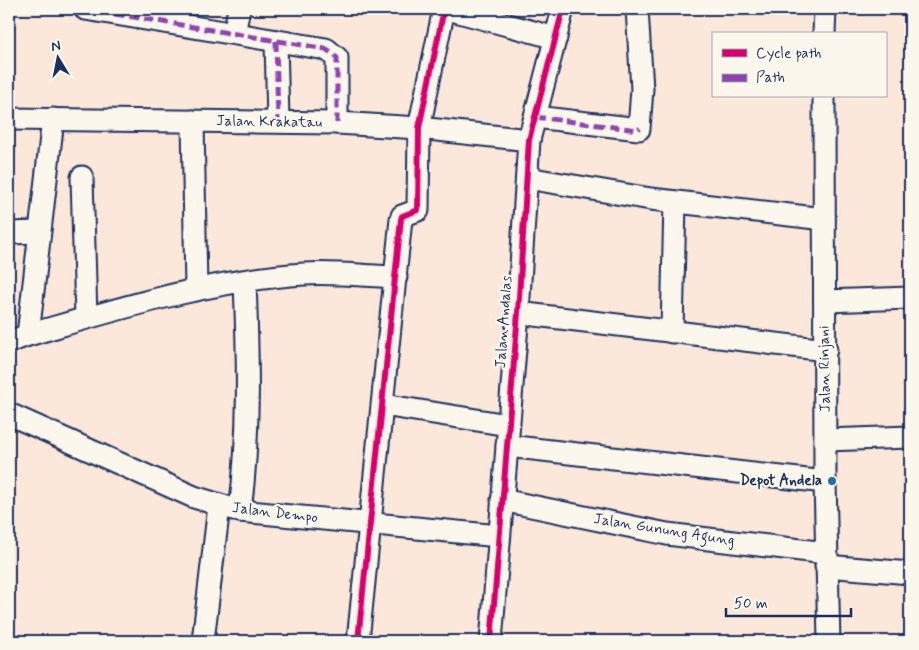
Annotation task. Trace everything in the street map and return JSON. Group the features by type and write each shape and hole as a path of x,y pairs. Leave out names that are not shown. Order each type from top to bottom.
{"street":[{"path":"85,9 326,50 337,58 337,123"},
{"path":"234,33 239,9"},
{"path":"358,641 401,219 402,216 418,210 419,128 444,9"},
{"path":"448,9 556,38"},
{"name":"Jalan Andalas","path":"491,641 518,312 529,140 543,79 563,9"},
{"path":"535,117 639,129 642,89 638,9"},
{"path":"824,32 825,9"},
{"path":"276,41 278,121"},
{"name":"Jalan Rinjani","path":"824,98 825,482 829,641"},
{"name":"Jalan Krakatau","path":"9,119 337,123 419,128 529,140"},
{"path":"53,119 39,232 19,339 86,318 196,290 312,274 396,277"},
{"path":"193,121 196,290"},
{"path":"82,177 86,318"},
{"path":"527,178 674,202 824,219"},
{"path":"672,332 674,202"},
{"path":"9,233 39,232"},
{"path":"240,511 246,469 249,404 245,282"},
{"path":"825,301 910,298"},
{"path":"518,312 826,350"},
{"path":"383,405 508,435 825,482"},
{"name":"Jalan Dempo","path":"9,414 194,497 219,506 240,511 499,536"},
{"path":"826,440 910,437"},
{"name":"Jalan Gunung Agung","path":"502,500 667,534 910,573"},
{"path":"203,641 219,506"}],"marked path":[{"path":"85,9 326,49 337,58 337,123"},
{"path":"276,41 278,121"},
{"path":"535,117 638,130 640,128"}],"cycle path":[{"path":"358,641 401,219 402,216 418,210 419,128 444,9"},
{"path":"491,641 518,313 529,140 563,9"}],"place":[{"name":"Depot Andela","path":"832,481"}]}
